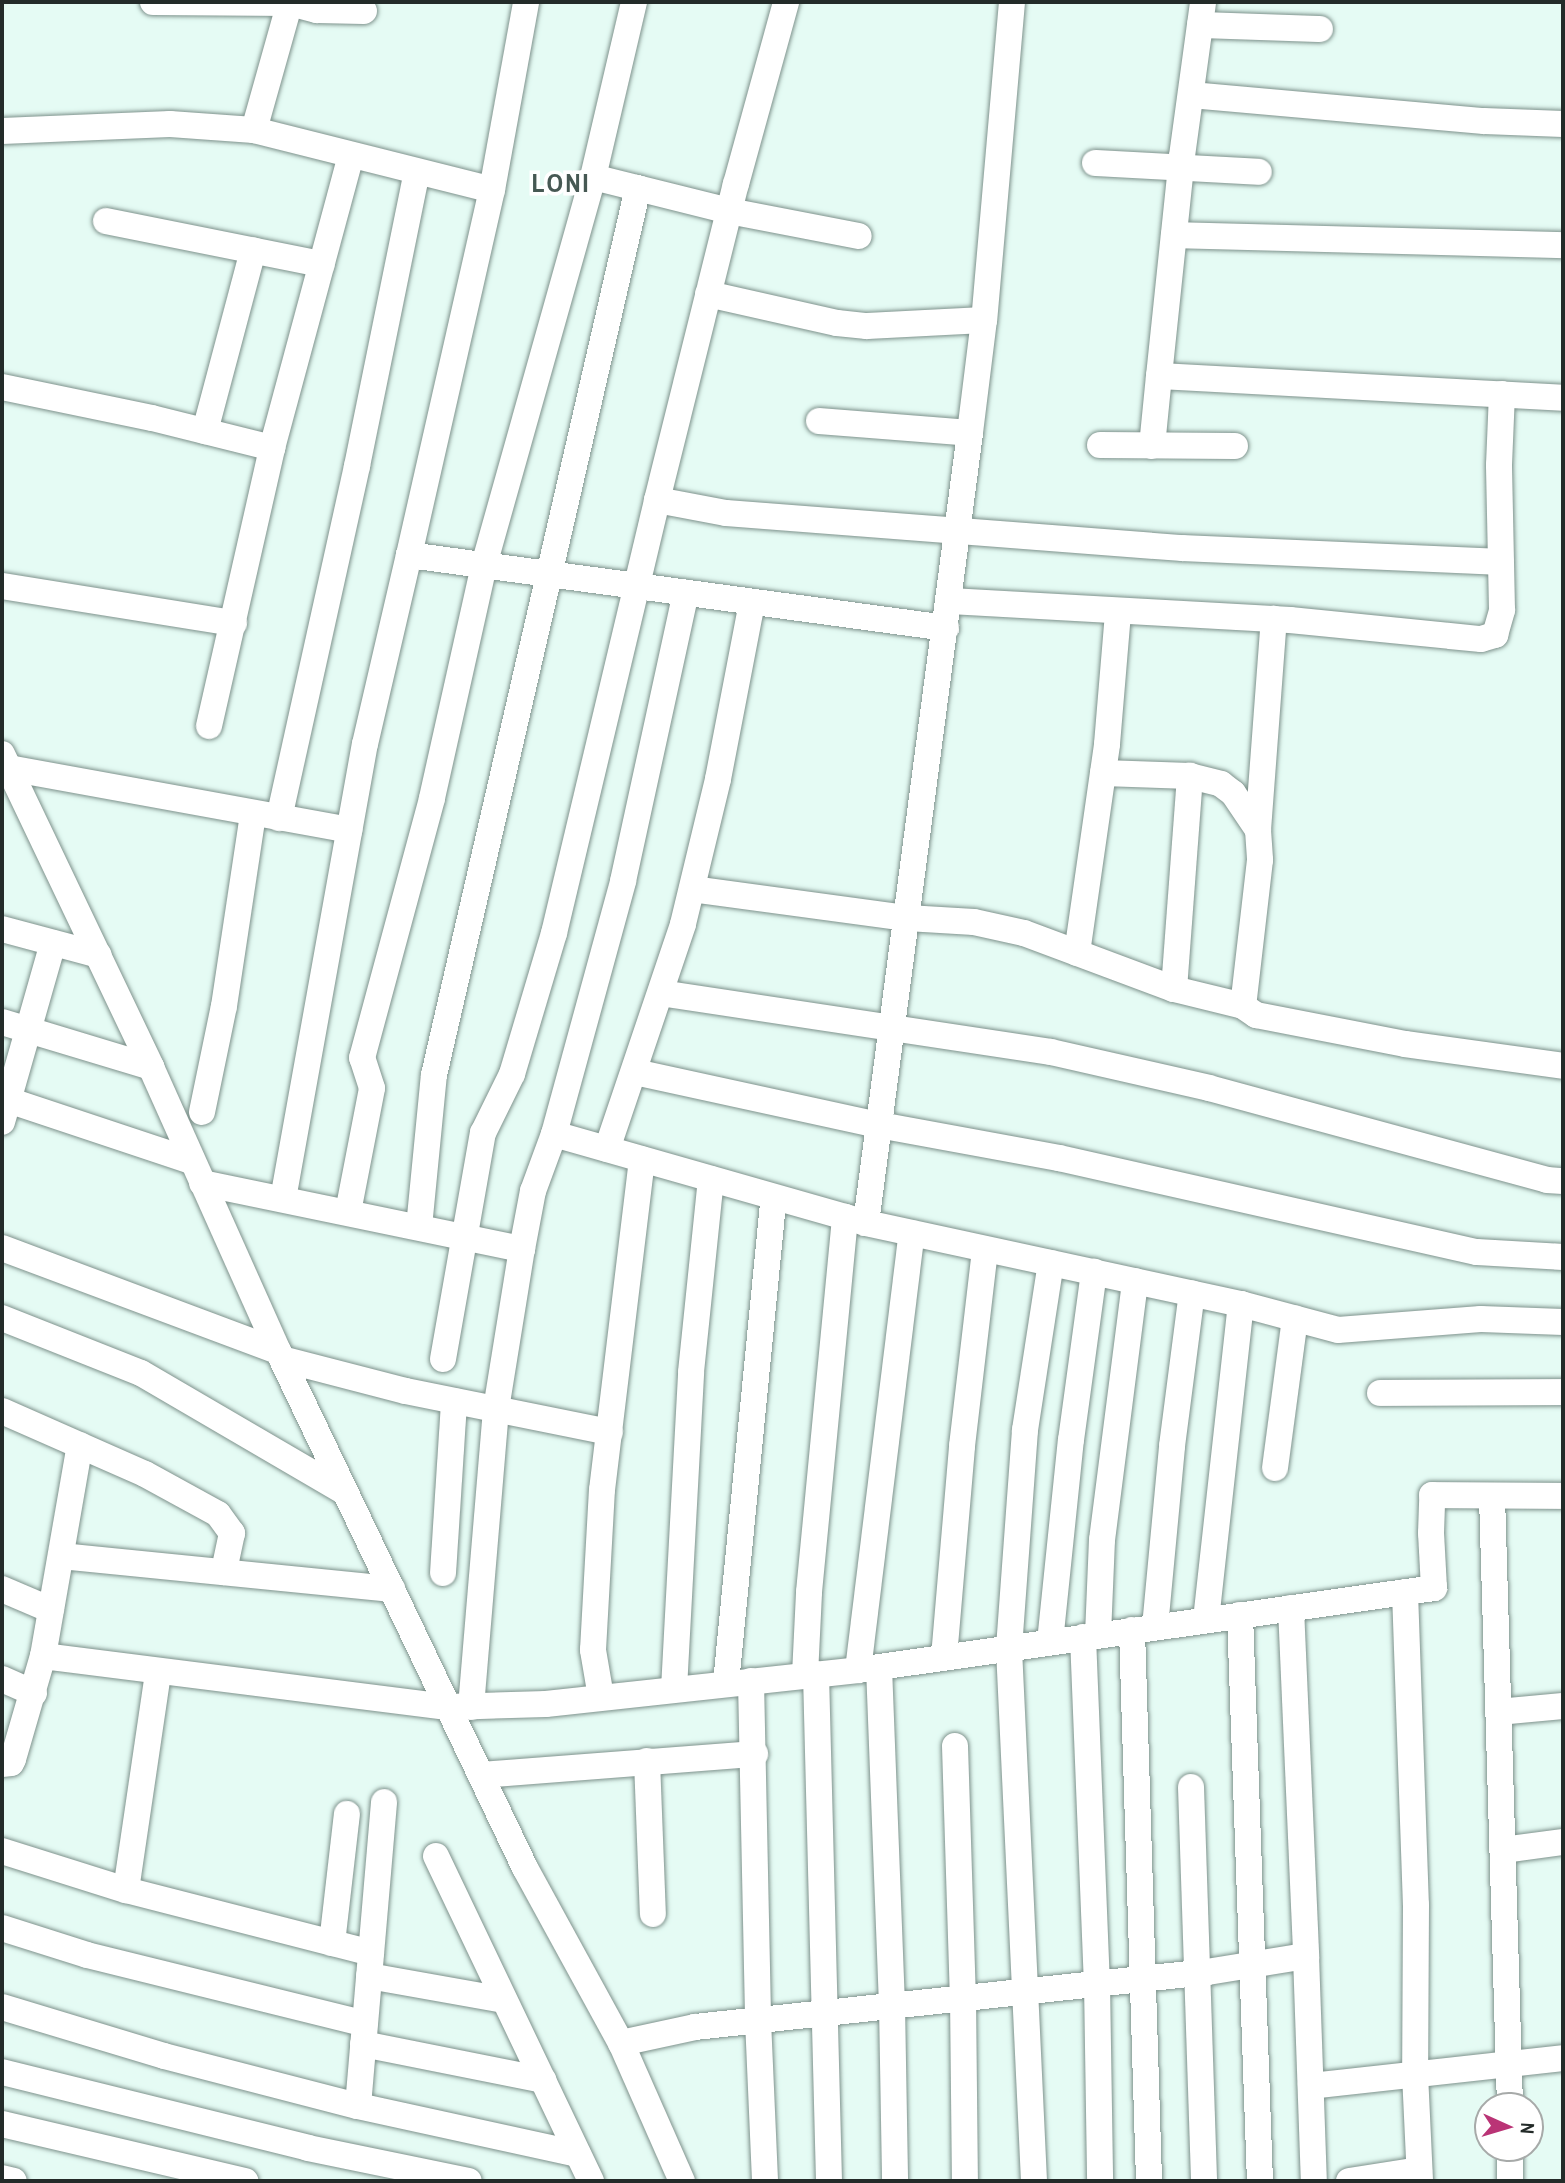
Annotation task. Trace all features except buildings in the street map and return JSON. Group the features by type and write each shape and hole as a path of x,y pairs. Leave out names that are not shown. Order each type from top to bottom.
{"street":[{"path":"153,2 290,2 317,10 364,12"},
{"path":"254,130 290,2"},
{"path":"283,1199 365,744 492,190 526,2"},
{"path":"348,1212 372,1088 362,1058 432,798 484,565 593,177 634,2"},
{"path":"443,1359 483,1133 512,1074 554,933 635,586 729,211 786,2"},
{"path":"829,2181 826,2012 809,1592 856,1220 879,1125 950,601 984,320 1012,2"},
{"path":"1152,446 1181,168 1202,13 1320,29"},
{"path":"1191,95 1484,121 1563,124"},
{"path":"2,131 170,124 254,130 492,190"},
{"path":"209,726 272,448 352,156"},
{"path":"1095,163 1259,172"},
{"path":"202,1112 266,816 357,466 417,172"},
{"path":"593,177 729,211 859,236"},
{"path":"419,1227 434,1074 638,188"},
{"path":"106,221 322,264"},
{"path":"1174,235 1563,245"},
{"path":"205,431 253,250"},
{"path":"708,294 837,324 867,326 984,320"},
{"path":"1158,376 1563,398"},
{"path":"2,387 272,448"},
{"path":"950,601 1274,619 1481,639 1494,635 1500,625 1499,465 1502,394"},
{"path":"819,421 970,433"},
{"path":"1100,445 1235,446"},
{"path":"657,500 726,513 1183,548 1501,562"},
{"path":"409,555 946,628"},
{"path":"2,586 234,623"},
{"path":"460,1707 496,1409 533,1191 554,1134 623,881 686,593"},
{"path":"607,1149 661,993 692,889 718,779 752,602"},
{"path":"1077,953 1103,773 1118,612"},
{"path":"1243,1006 1260,860 1258,830 1274,619"},
{"path":"5,761 266,816 349,830"},
{"path":"5,761 99,955 345,1492 392,1589 460,1707 481,1775 525,1868 621,2043 682,2181"},
{"path":"1103,773 1190,776 1221,784 1234,793 1258,830"},
{"path":"1174,989 1190,776"},
{"path":"692,889 907,918 974,922 1024,933 1174,989 1243,1006 1256,1015 1405,1044 1563,1066"},
{"path":"2,929 99,955"},
{"path":"53,943 4,1107 283,1199 522,1248"},
{"path":"661,993 1051,1052 1209,1088 1563,1181"},
{"path":"2,1022 151,1067"},
{"path":"635,1072 879,1125 1059,1158 1477,1252 1563,1257"},
{"path":"554,1134 856,1220 1241,1304 1338,1330 1481,1319 1563,1322"},
{"path":"601,1697 593,1650 594,1592 642,1159"},
{"path":"674,1689 691,1372 711,1179"},
{"path":"765,2181 758,2020 755,1754 739,1682 774,1197"},
{"path":"895,2181 892,2005 868,1668 912,1233"},
{"path":"2,1248 280,1355 454,1401 610,1432"},
{"path":"944,1657 962,1446 985,1249"},
{"path":"1034,2181 1009,1648 1025,1430 1051,1263"},
{"path":"1050,1642 1071,1440 1094,1272"},
{"path":"1100,2181 1091,1636 1135,1281"},
{"path":"1149,2181 1143,1978 1143,1628 1172,1446 1192,1293"},
{"path":"1206,1620 1241,1304"},
{"path":"2,1318 141,1373 345,1492"},
{"path":"1276,1468 1295,1318"},
{"path":"1380,1393 1563,1392"},
{"path":"443,1573 454,1401"},
{"path":"2,1411 145,1474 225,1520 232,1533 224,1572"},
{"path":"2,1764 11,1763 13,1759 34,1693 43,1656 80,1444"},
{"path":"43,1656 460,1707 545,1704 868,1668 1434,1588 1430,1533 1432,1495 1563,1496"},
{"path":"1492,1496 1510,2092"},
{"path":"61,1556 392,1589"},
{"path":"2,1589 51,1610"},
{"path":"1349,2181 1420,2176 1415,2074 1416,1905 1405,1592"},
{"path":"1291,1608 1314,2181"},
{"path":"1240,1615 1260,2181"},
{"path":"125,1890 158,1671"},
{"path":"2,1679 34,1693"},
{"path":"1498,1712 1563,1706"},
{"path":"955,1745 964,1997 964,2181"},
{"path":"481,1775 755,1754"},
{"path":"647,1762 653,1914"},
{"path":"1191,1787 1204,2181"},
{"path":"358,2106 384,1802"},
{"path":"332,1943 347,1814"},
{"path":"1503,1850 1563,1842"},
{"path":"2,1851 125,1890 332,1943 370,1964 504,2000"},
{"path":"436,1856 591,2181"},
{"path":"2,1928 364,2034 543,2080"},
{"path":"621,2043 695,2027 1196,1973 1306,1956"},
{"path":"2,2007 163,2056 358,2106 578,2154"},
{"path":"1311,2086 1563,2058"},
{"path":"2,2072 308,2148 469,2181"},
{"path":"2,2124 245,2181"},
{"path":"1510,2162 1510,2181"},
{"path":"2,2178 15,2181"}],"district":[{"name":"LONI","path":"561,183"}]}
